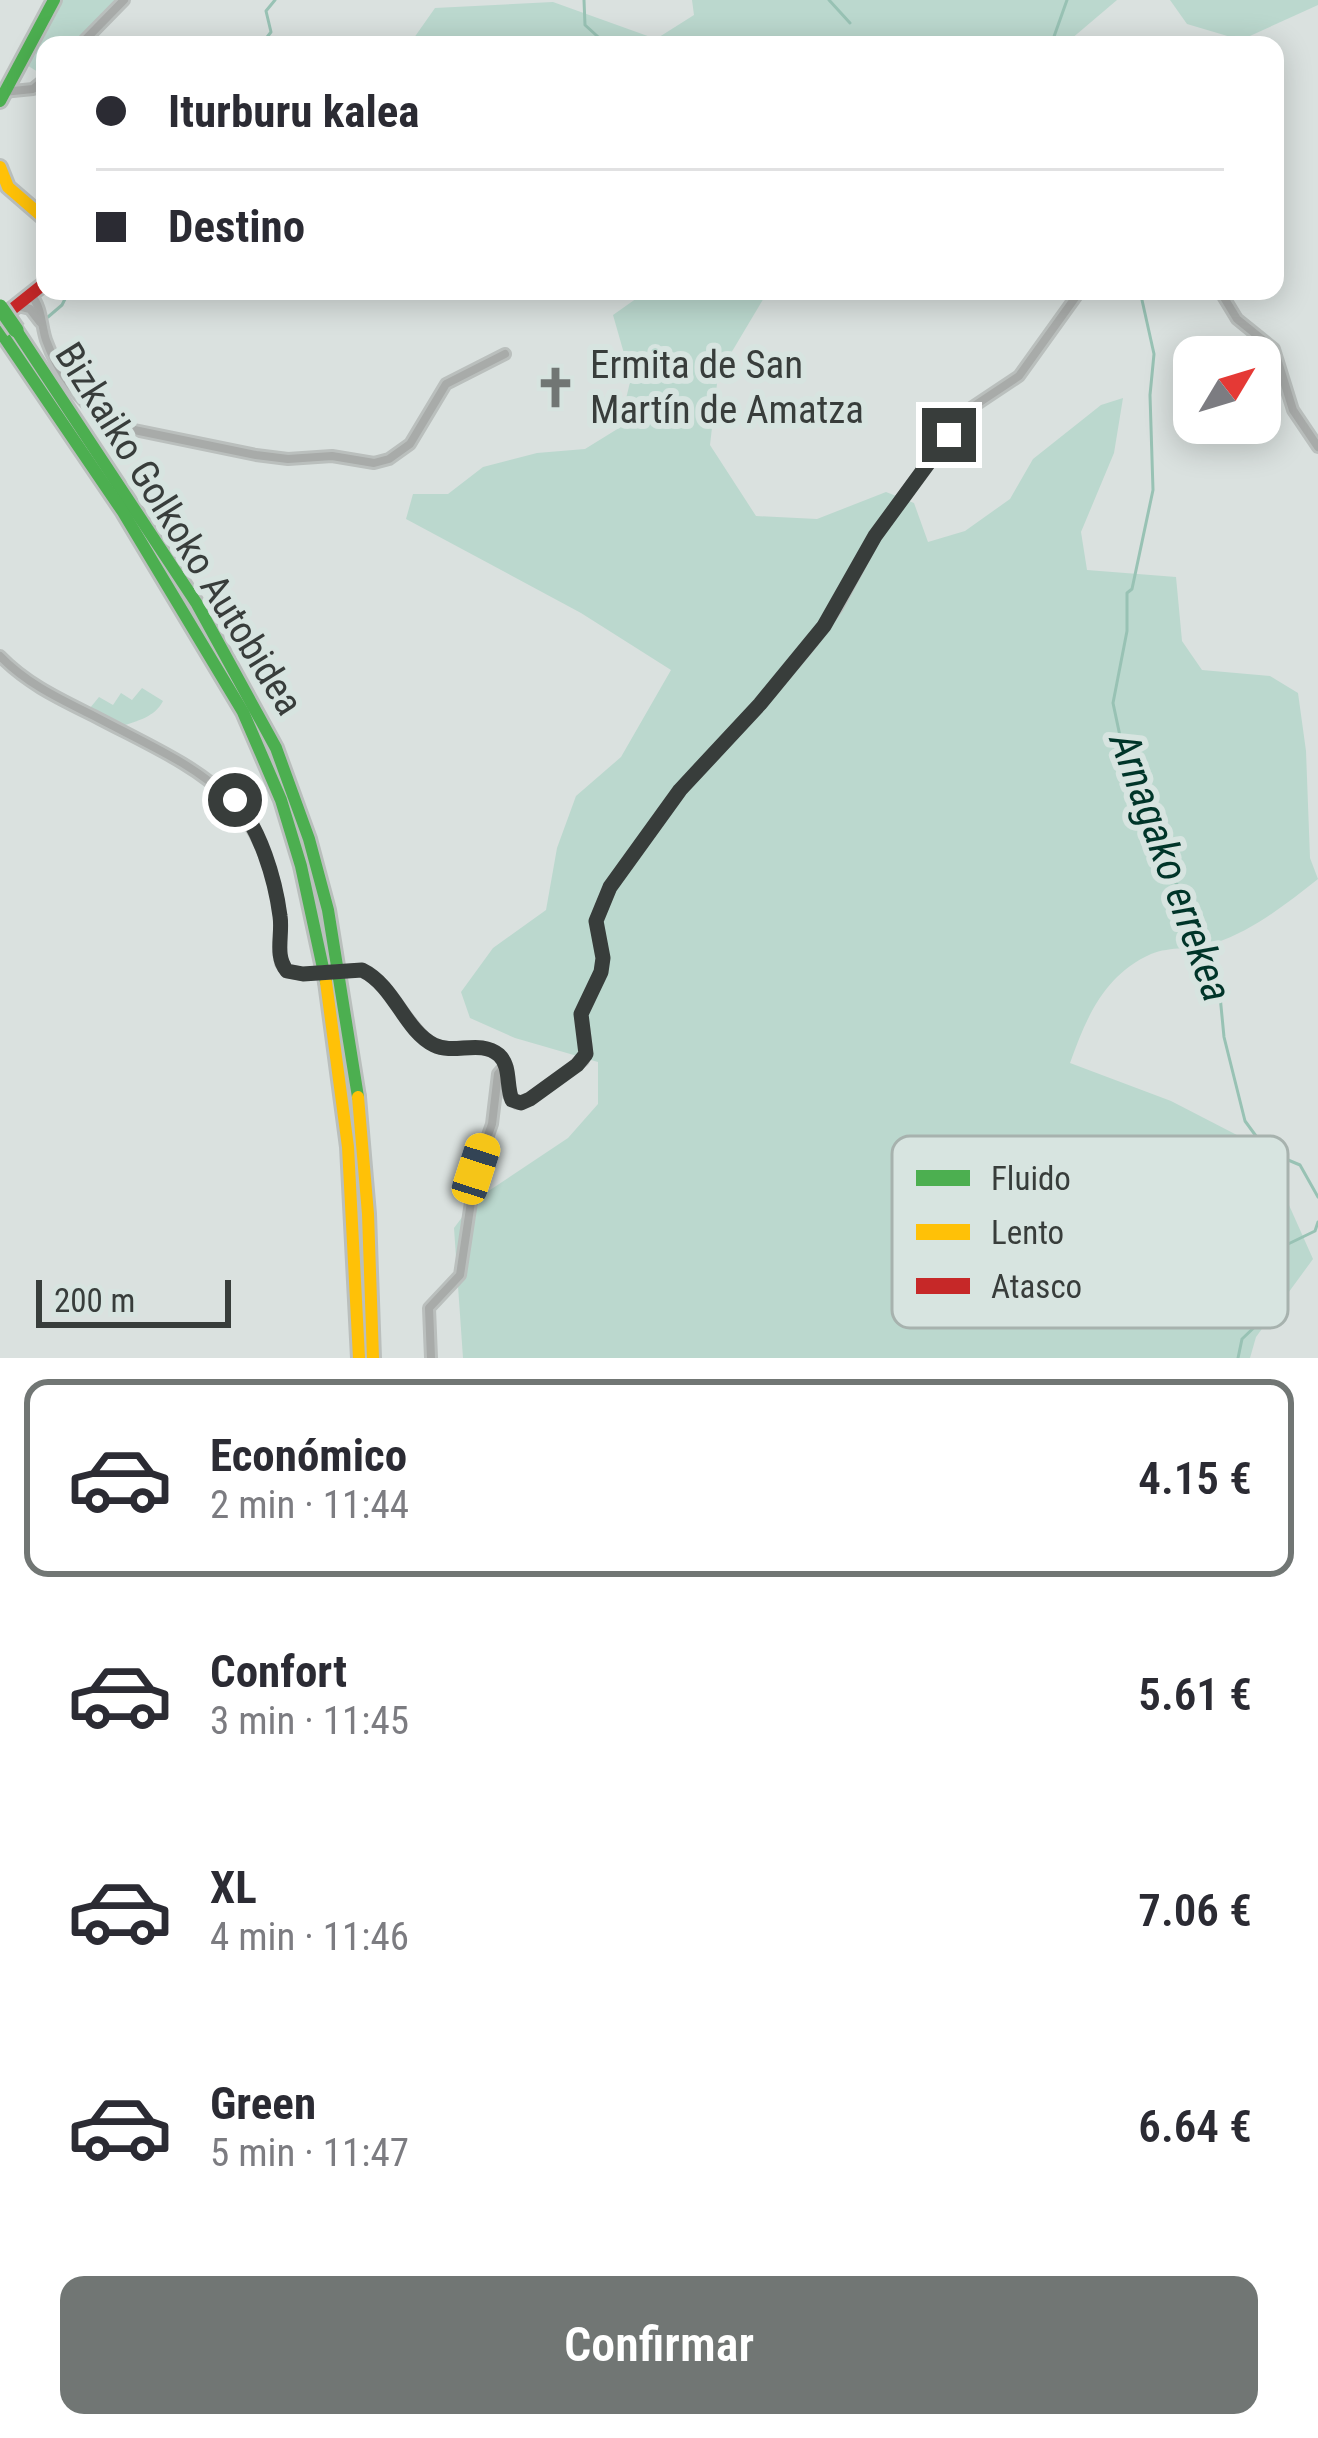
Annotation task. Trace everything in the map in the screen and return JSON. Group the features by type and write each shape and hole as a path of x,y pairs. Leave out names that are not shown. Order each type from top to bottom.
{"main road":[{"path":"2,97 54,0"},
{"path":"0,167 16,197 36,212"},
{"name":"Bizkaiko Golkoko Autobidea","path":"5,329 30,300"},
{"name":"Bizkaiko Golkoko Autobidea","path":"5,329 192,622 241,708 280,796 303,869 320,951 341,1095 356,1240 359,1358"},
{"name":"Bizkaiko Golkoko Autobidea","path":"5,329 144,520 235,668 285,770 307,829 331,933 355,1090 373,1358"}],"street":[{"path":"89,36 124,0"},
{"path":"2,97 36,86"},
{"path":"30,300 65,378 110,425 288,459 389,460 410,444 446,384 505,354"},
{"path":"0,656 26,680 184,764 235,800 250,821 277,896 281,963 287,971 362,970 393,996 430,1043 444,1048 484,1048 500,1056 506,1065 509,1095 521,1103 583,1060 581,1014 601,972 596,921 610,887 680,790 824,626 875,536 956,424 971,408 1019,376 1074,300"},
{"path":"1225,300 1237,319 1274,350 1293,410 1318,447"},
{"path":"431,1358 429,1308 460,1275 476,1169 492,1124 497,1074 506,1065"}],"green space":[{"path":"59,0 119,0 84,36 40,36"},
{"path":"692,0 1117,0 1075,36 661,36 694,15"},
{"path":"1170,0 1318,0 1318,5 1250,36 1228,36 1187,24"},
{"path":"553,2 648,36 415,36 435,8"},
{"path":"36,43 36,71 25,64"},
{"path":"634,300 763,300 718,375 710,445 756,516 817,519 886,492 914,503 928,542 965,531 1010,499 1033,459 1101,405 1123,398 1114,453 1081,532 1087,570 1176,577 1182,641 1202,670 1270,676 1298,693 1306,751 1310,858 1318,879 1269,916 1229,938 1158,952 1135,963 1099,1000 1070,1063 1171,1101 1239,1136 892,1136 892,1328 1263,1328 1250,1358 463,1358 454,1228 475,1200 568,1138 598,1104 598,1062 515,1038 470,1018 461,992 493,948 546,910 557,848 576,796 621,757 671,670 581,613 406,519 413,494 448,494 483,467 537,453 585,449 619,428 631,378 613,315"},
{"path":"142,688 163,701 139,720 122,726 90,708 99,697 113,705 121,693 132,700"},
{"path":"1288,1203 1313,1259 1288,1293"}],"waterway":[{"path":"268,36 266,11 275,0"},
{"path":"584,0 585,25 597,36"},
{"path":"829,0 850,23"},
{"path":"1054,36 1067,0"},
{"path":"48,317 64,300"},
{"name":"Arnagako errekea","path":"1142,300 1154,354 1150,395 1153,490 1132,589 1127,593 1127,631 1113,703 1127,769 1159,834 1170,878 1180,887 1192,935 1218,975 1224,1037 1245,1121 1256,1136"},
{"name":"Arnagako errekea","path":"1288,1160 1300,1165 1318,1197"},
{"path":"1288,1244 1315,1231 1318,1222"},
{"path":"1238,1358 1242,1339 1254,1328"}],"traffic: fast":[{"path":"0,101 54,0"},
{"path":"0,307 16,330"},
{"path":"16,330 197,604 276,748 309,839 328,910 358,1097"},
{"path":"0,331 123,512 243,712 281,800 326,982"}],"traffic: slow":[{"path":"0,167 8,187 36,211"},
{"path":"326,982 348,1147 359,1358"},
{"path":"358,1097 373,1358"}],"traffic: jam":[{"path":"1,318 36,290"}],"place":[{"name":"Ermita de San Martín de Amatza","path":"556,387"}],"route":[{"path":"235,800 250,821 271,875 281,920 279,956 287,971 362,970 370,974 430,1043 493,1052 507,1068 512,1100 530,1099 586,1054 581,1014 601,972 596,921 610,887 670,802 798,661 837,607 875,536 949,435"}]}
